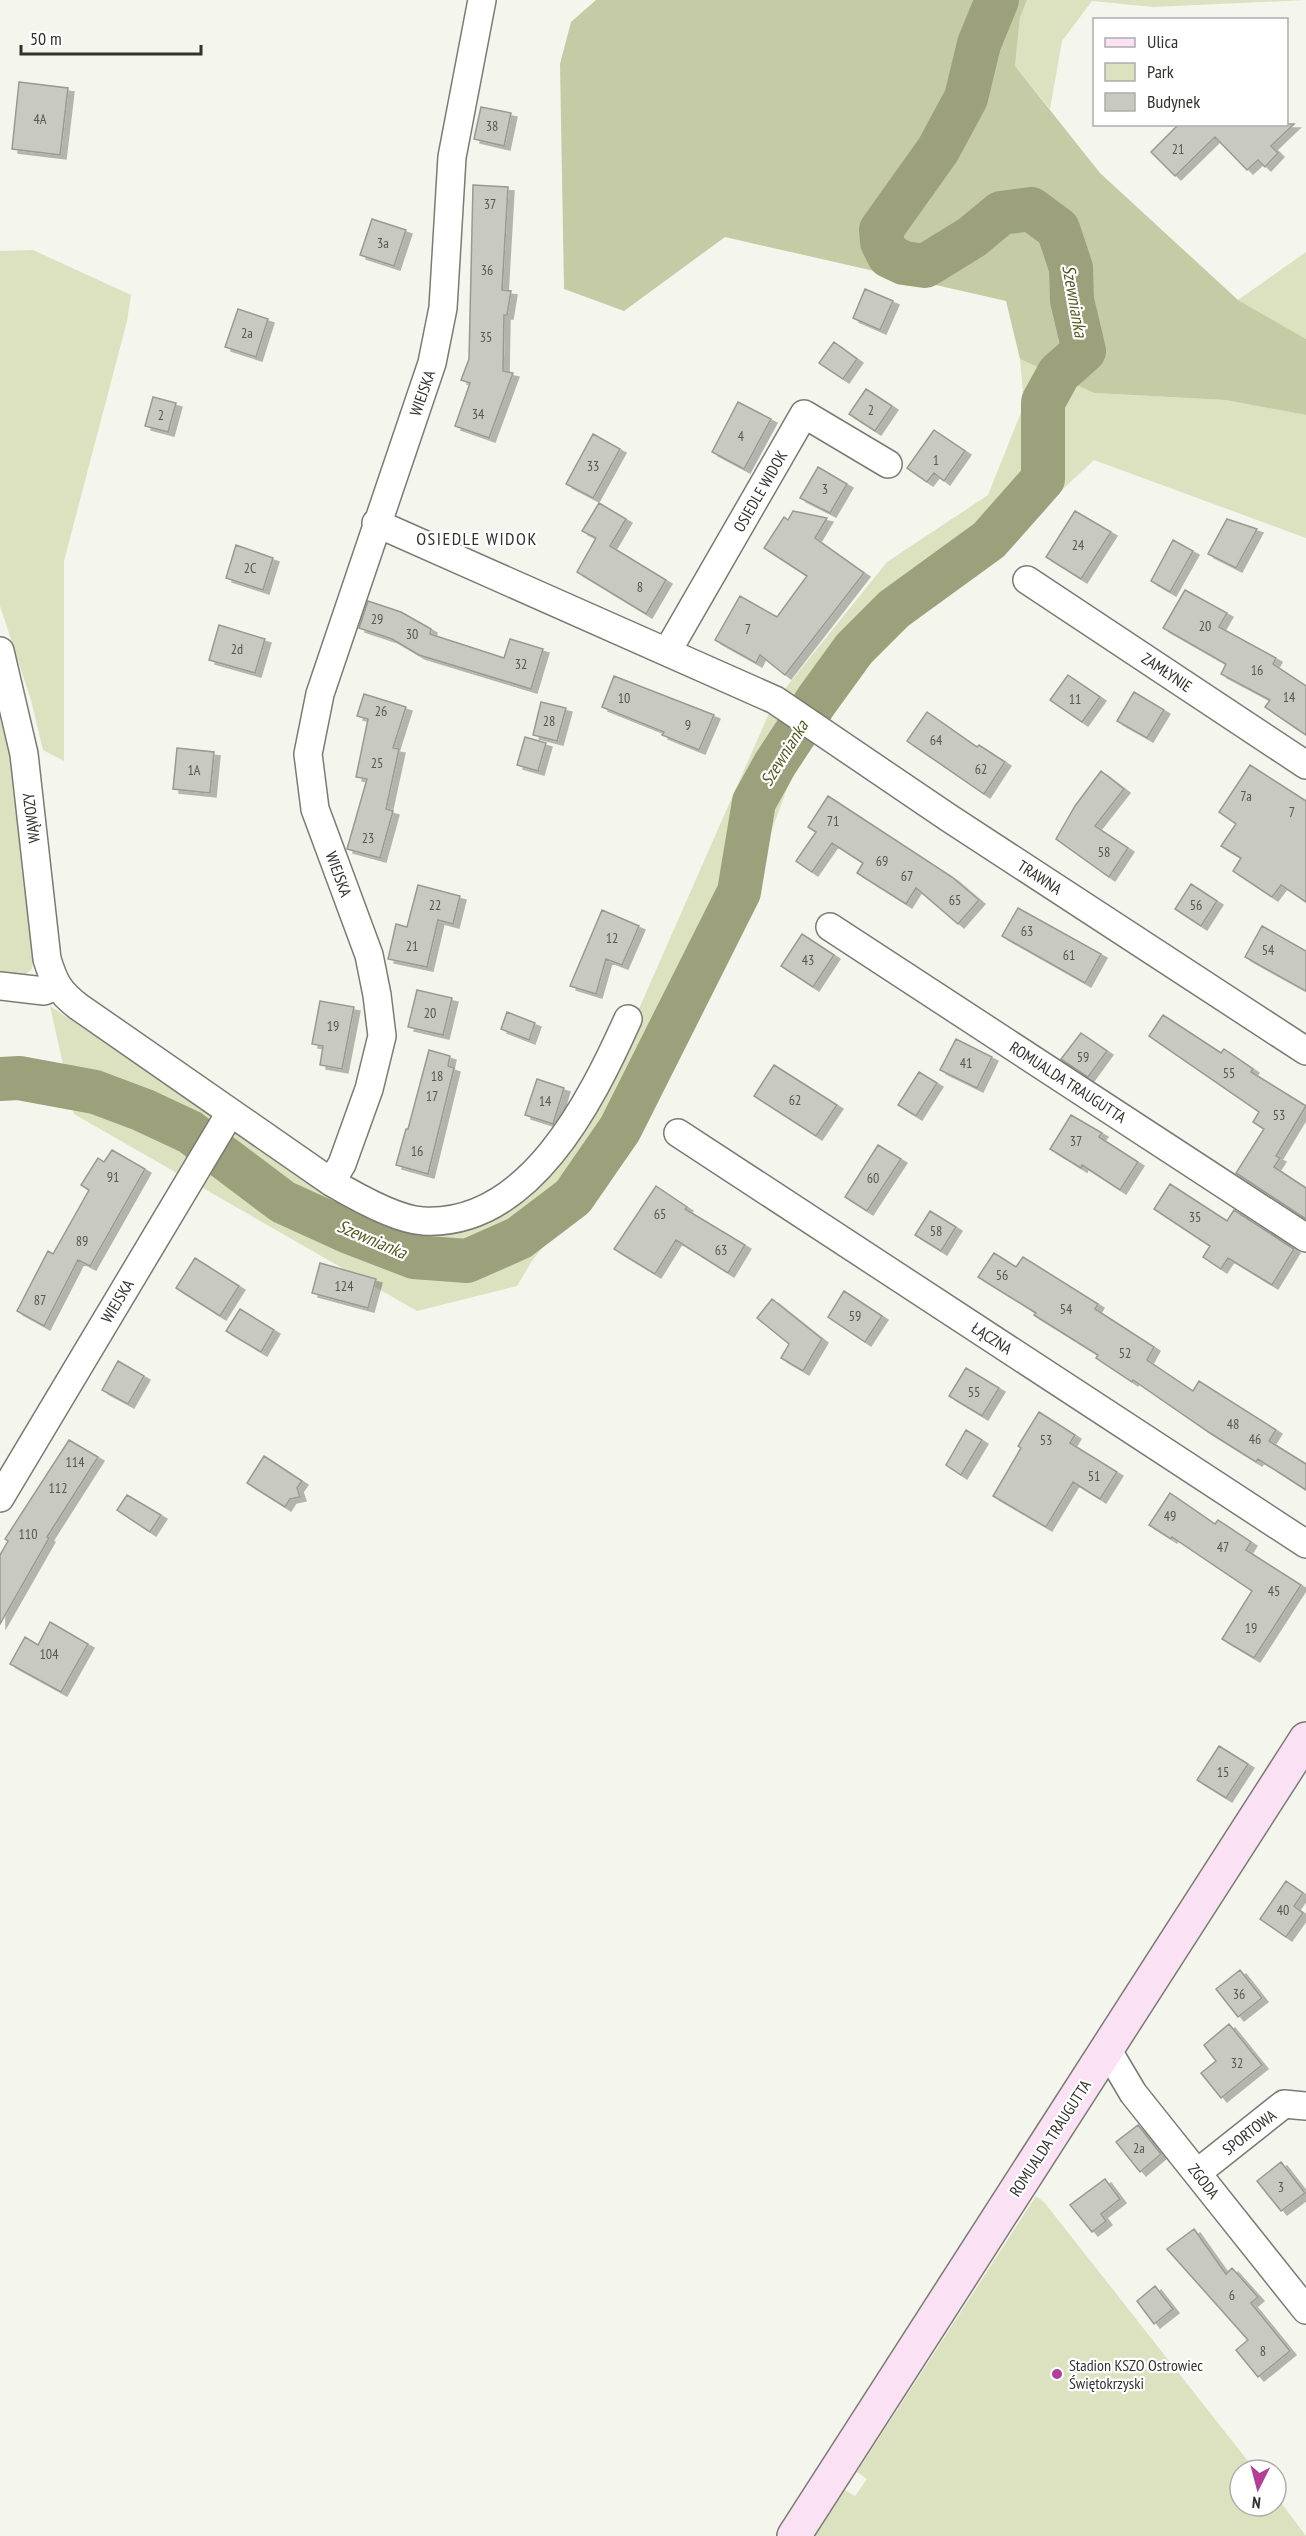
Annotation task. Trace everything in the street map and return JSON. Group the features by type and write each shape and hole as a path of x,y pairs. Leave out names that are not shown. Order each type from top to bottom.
{"main road":[{"name":"ROMUALDA TRAUGUTTA","path":"794,2536 1306,1739"}],"street":[{"name":"WIEJSKA","path":"331,1182 342,1164 365,1099 382,1036 369,955 315,809 308,754 320,694 432,363 443,308 452,157 481,4"},
{"name":"OSIEDLE WIDOK","path":"667,652 804,414 888,464"},
{"path":"376,523 667,652"},
{"name":"ZAMŁYNIE","path":"1027,580 1306,765"},
{"name":"WĄWOZY","path":"0,651 24,754 47,959 51,975 57,986 79,1007 230,1113"},
{"name":"TRAWNA","path":"667,652 775,700 1306,1052"},
{"name":"ROMUALDA TRAUGUTTA","path":"830,927 1306,1238"},
{"path":"0,986 44,991 57,986"},
{"path":"230,1113 364,1202 420,1221 454,1221 481,1212 509,1194 537,1170 587,1101 606,1069 628,1019"},
{"name":"WIEJSKA","path":"0,1498 230,1113"},
{"name":"ŁĄCZNA","path":"678,1133 1306,1544"},
{"name":"ZGODA","path":"1107,2049 1134,2093 1306,2310"},
{"name":"SPORTOWA","path":"1197,2173 1284,2104 1306,2106"}],"green space":[{"path":"596,0 1027,0 1020,17 1015,66 1100,173 1238,300 1306,339 1306,415 1225,400 1094,393 1020,359 1006,301 725,237 624,311 564,289 560,64 571,22"},
{"path":"1027,0 1306,0 1153,7 1092,1 1062,41 1050,109 1015,66 1020,16"},
{"path":"33,250 131,295 127,321 64,561 64,761 43,750 31,700 0,606 0,251"},
{"path":"1306,252 1306,339 1238,300"},
{"path":"1020,359 1094,393 1225,400 1306,415 1306,538 1094,460 1000,548 856,670 798,759 711,982 645,1115 532,1261 517,1286 417,1311 74,1114 50,1006 312,1179 430,1232 538,1182 638,1011 770,711 783,691 887,562 988,495 1024,405"},
{"path":"0,695 15,771 33,962 32,969 21,978 0,976"},
{"name":"Stadion KSZO Ostrowiec Świętokrzyski","path":"1036,2196 1044,2202 1246,2458 1228,2458 1228,2518 1288,2518 1288,2512 1306,2536 815,2536 845,2490 855,2496 867,2479 857,2472"}],"building":[{"path":"19,82 68,88 60,155 12,149"},
{"path":"481,107 511,113 504,146 474,139"},
{"path":"1288,124 1294,124 1271,146 1278,153 1265,167 1258,160 1247,170 1215,137 1175,176 1151,152 1177,126 1288,126"},
{"path":"473,185 508,187 502,290 511,291 507,315 504,315 503,371 513,373 489,438 455,426 470,383 461,380 469,359"},
{"path":"372,219 406,230 394,266 360,255"},
{"path":"865,289 893,301 880,330 853,318"},
{"path":"238,309 268,319 256,357 225,347"},
{"path":"834,342 857,359 843,379 819,363"},
{"path":"866,389 892,406 875,431 849,414"},
{"path":"153,397 176,403 168,432 145,426"},
{"path":"738,402 771,419 744,469 712,452"},
{"path":"934,430 965,451 944,481 934,473 927,482 907,468"},
{"path":"593,434 620,449 593,498 566,484"},
{"path":"818,467 847,484 830,513 800,498"},
{"path":"599,503 626,519 610,546 666,580 646,614 577,572 596,538 582,531"},
{"path":"793,511 827,518 815,538 864,573 785,675 760,655 756,663 715,640 740,596 777,617 807,576 764,548 784,517 788,520"},
{"path":"1075,511 1111,532 1081,579 1046,557"},
{"path":"1227,519 1257,529 1236,568 1208,554"},
{"path":"1173,540 1193,551 1170,592 1151,581"},
{"path":"236,545 273,558 263,590 226,578"},
{"path":"1185,590 1227,613 1219,627 1276,658 1273,664 1306,686 1306,735 1265,707 1270,700 1221,674 1226,664 1163,628"},
{"path":"368,601 401,612 431,629 430,634 504,658 510,639 543,649 531,689 419,655 392,639 359,628"},
{"path":"219,625 265,639 255,673 209,660"},
{"path":"1068,675 1100,697 1082,722 1050,700"},
{"path":"614,676 714,715 699,750 662,735 664,732 602,707"},
{"path":"1134,692 1164,710 1147,738 1117,721"},
{"path":"364,694 406,707 393,748 399,749 386,809 393,811 380,858 347,849 367,779 356,777 368,719 357,716"},
{"path":"541,702 566,708 557,741 533,735"},
{"path":"927,712 977,747 979,745 1005,762 984,794 907,741"},
{"path":"525,737 546,743 538,771 517,765"},
{"path":"177,748 214,752 210,793 173,789"},
{"path":"1250,765 1306,801 1306,902 1281,885 1272,897 1233,871 1241,858 1221,846 1236,824 1219,812"},
{"path":"1101,771 1124,789 1095,826 1128,848 1109,877 1056,839 1075,806"},
{"path":"828,796 952,877 979,900 958,924 916,888 906,904 857,873 863,863 832,843 812,872 796,861 816,832 808,827"},
{"path":"1191,884 1217,901 1201,926 1175,909"},
{"path":"418,885 460,896 453,924 438,920 427,967 388,959 396,924 407,927"},
{"path":"1018,908 1101,954 1085,983 1002,936"},
{"path":"602,910 639,926 622,965 606,959 596,994 570,986"},
{"path":"1262,926 1306,951 1306,991 1245,957"},
{"path":"802,934 834,955 813,987 781,966"},
{"path":"417,990 452,998 443,1035 408,1027"},
{"path":"320,1001 354,1007 342,1069 320,1065 323,1046 312,1044"},
{"path":"507,1012 535,1023 529,1040 501,1029"},
{"path":"1163,1015 1221,1053 1224,1049 1253,1069 1251,1072 1306,1106 1276,1156 1280,1158 1274,1167 1306,1188 1306,1219 1236,1173 1264,1129 1253,1122 1259,1112 1149,1036"},
{"path":"1081,1033 1107,1051 1088,1077 1061,1059"},
{"path":"956,1039 992,1057 977,1088 940,1070"},
{"path":"429,1050 450,1056 448,1066 454,1068 428,1174 396,1165"},
{"path":"774,1065 837,1105 816,1136 754,1096"},
{"path":"919,1072 937,1083 916,1116 898,1105"},
{"path":"537,1079 564,1088 553,1124 525,1115"},
{"path":"1071,1115 1102,1133 1099,1137 1138,1162 1120,1190 1082,1165 1081,1168 1050,1149"},
{"path":"878,1145 901,1159 867,1211 845,1197"},
{"path":"112,1150 145,1169 90,1266 78,1260 44,1326 17,1311 48,1251 53,1254 89,1190 81,1185 98,1158 104,1162"},
{"path":"1170,1184 1227,1221 1234,1210 1294,1249 1272,1285 1228,1258 1221,1269 1203,1257 1210,1246 1154,1209"},
{"path":"656,1186 687,1207 685,1209 745,1245 728,1273 676,1240 655,1274 614,1249"},
{"path":"930,1211 956,1227 941,1251 915,1235"},
{"path":"994,1253 1016,1267 1023,1257 1098,1304 1095,1309 1154,1347 1147,1360 1193,1391 1199,1381 1276,1430 1269,1441 1306,1464 1306,1490 1258,1459 1256,1462 1210,1433 1133,1380 1132,1382 1096,1358 1098,1355 1034,1315 1036,1313 978,1277"},
{"path":"195,1258 239,1286 220,1316 176,1288"},
{"path":"320,1263 376,1279 368,1308 312,1293"},
{"path":"844,1291 882,1316 865,1342 828,1317"},
{"path":"772,1299 822,1339 803,1371 781,1358 789,1344 757,1318"},
{"path":"240,1309 274,1330 261,1352 226,1331"},
{"path":"118,1361 144,1376 128,1404 102,1390"},
{"path":"966,1368 999,1388 982,1416 949,1396"},
{"path":"1039,1412 1075,1435 1070,1443 1117,1472 1100,1499 1073,1482 1046,1527 993,1496 1021,1448 1018,1446"},
{"path":"966,1430 982,1440 961,1475 946,1465"},
{"path":"69,1440 98,1457 47,1537 49,1538 0,1624 0,1555 8,1541 5,1539"},
{"path":"264,1456 302,1481 297,1488 300,1497 290,1499 285,1507 247,1483"},
{"path":"1170,1493 1215,1524 1218,1520 1251,1542 1246,1550 1301,1585 1254,1658 1222,1639 1252,1591 1172,1537 1171,1539 1149,1525"},
{"path":"127,1495 161,1515 150,1532 117,1510"},
{"path":"50,1622 88,1644 61,1692 10,1664 25,1637 38,1645"},
{"path":"1219,1746 1248,1764 1226,1798 1197,1780"},
{"path":"1286,1881 1303,1893 1294,1906 1303,1913 1286,1937 1260,1919"},
{"path":"1240,1970 1262,1998 1238,2017 1216,1989"},
{"path":"1229,2024 1262,2065 1221,2098 1201,2073 1216,2061 1204,2045"},
{"path":"1138,2125 1161,2154 1140,2172 1116,2142"},
{"path":"1281,2162 1305,2193 1281,2211 1257,2181"},
{"path":"1105,2179 1120,2199 1101,2214 1106,2221 1092,2232 1070,2205"},
{"path":"1194,2229 1226,2274 1232,2268 1258,2297 1251,2303 1290,2351 1258,2377 1236,2350 1248,2340 1167,2249"},
{"path":"1155,2286 1173,2309 1154,2324 1137,2301"}],"waterway":[{"name":"Szewnianka","path":"0,1079 19,1078 95,1092 143,1110 190,1132 283,1202 349,1232 414,1257 467,1261 519,1238 573,1197 620,1129 739,892 754,802 775,764 854,649 894,609 989,540 1043,479 1043,402 1059,373 1084,351 1072,300 1071,268 1058,229 1031,209 1001,213 972,237 925,266 904,263 889,256 882,242 881,230 938,150 966,98 979,44 997,0"}],"place":[{"name":"Stadion KSZO Ostrowiec Świętokrzyski","path":"1057,2374"}],"district":[{"name":"OSIEDLE WIDOK","path":"477,538"}]}
